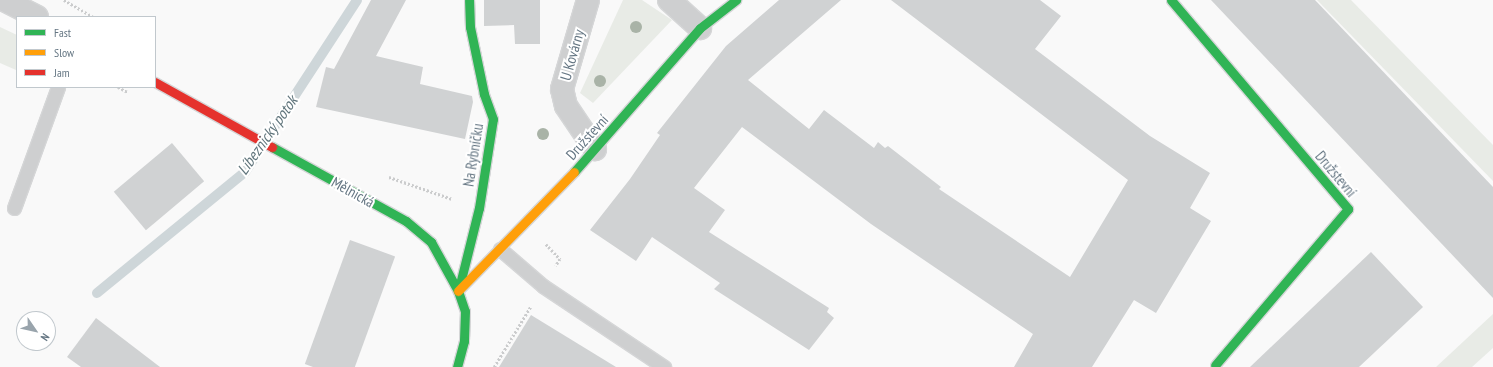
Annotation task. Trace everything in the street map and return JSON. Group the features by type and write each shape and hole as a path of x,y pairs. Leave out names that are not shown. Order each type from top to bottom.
{"street":[{"path":"4,0 35,16"},
{"name":"Na Rybníčku","path":"458,292 479,208 493,120 484,94 473,42 469,0"},
{"name":"U Kovárny","path":"588,0 562,89 566,106 595,149"},
{"path":"669,0 700,28"},
{"name":"Družstevní","path":"458,292 595,149 700,28 736,0"},
{"name":"Družstevní","path":"1171,0 1348,209 1215,366"},
{"name":"Mělnická","path":"156,83 406,221 431,242 458,292 465,311 464,341 457,367"}],"lane":[{"path":"14,208 58,88"},
{"path":"500,249 543,286 657,365"}],"path":[{"path":"64,0 92,16"},
{"path":"382,174 479,208"}],"shaded area":[{"path":"623,0 642,0 672,20 593,103 580,93"},
{"path":"1317,0 1351,0 1493,145 1493,181"},
{"path":"0,27 16,35 16,70 0,63"},
{"path":"1493,314 1493,348 1472,367 1436,367"}],"building":[{"path":"371,0 406,0 376,56 423,67 420,84 472,96 473,102 465,139 316,107 326,67 334,69"},
{"path":"484,0 540,0 540,44 515,44 514,25 484,26"},
{"path":"779,0 841,0 748,80 809,129 824,110 874,148 878,142 885,148 888,146 941,187 939,189 1070,277 1128,180 891,0 1040,0 1061,16 1035,49 1150,136 1210,173 1190,208 1211,221 1156,313 1134,300 1092,367 1014,367 1033,334 871,224 742,127 694,188 725,210 709,232 829,308 827,312 834,318 809,350 714,289 720,283 652,237 636,261 590,230 630,179 660,135 657,133 726,46"},
{"path":"1211,0 1315,0 1493,187 1493,298"},
{"path":"172,143 204,181 146,230 114,192"},
{"path":"350,240 395,256 355,367 313,367 305,364"},
{"path":"1371,252 1423,307 1359,367 1250,367"},
{"path":"531,315 616,367 499,367"},
{"path":"96,318 160,367 81,367 67,357"}],"waterway":[{"name":"Líbeznický potok","path":"97,293 245,172 357,0"}],"traffic: fast":[{"path":"459,288 479,208 493,119 484,94 470,27 469,0"},
{"path":"574,172 700,28 736,0"},
{"path":"1171,0 1348,209 1215,365"},
{"path":"272,147 406,221 431,242 458,291 465,311 464,341 457,367"}],"traffic: slow":[{"path":"458,291 574,172"}],"traffic: jam":[{"path":"156,83 272,147"}]}
